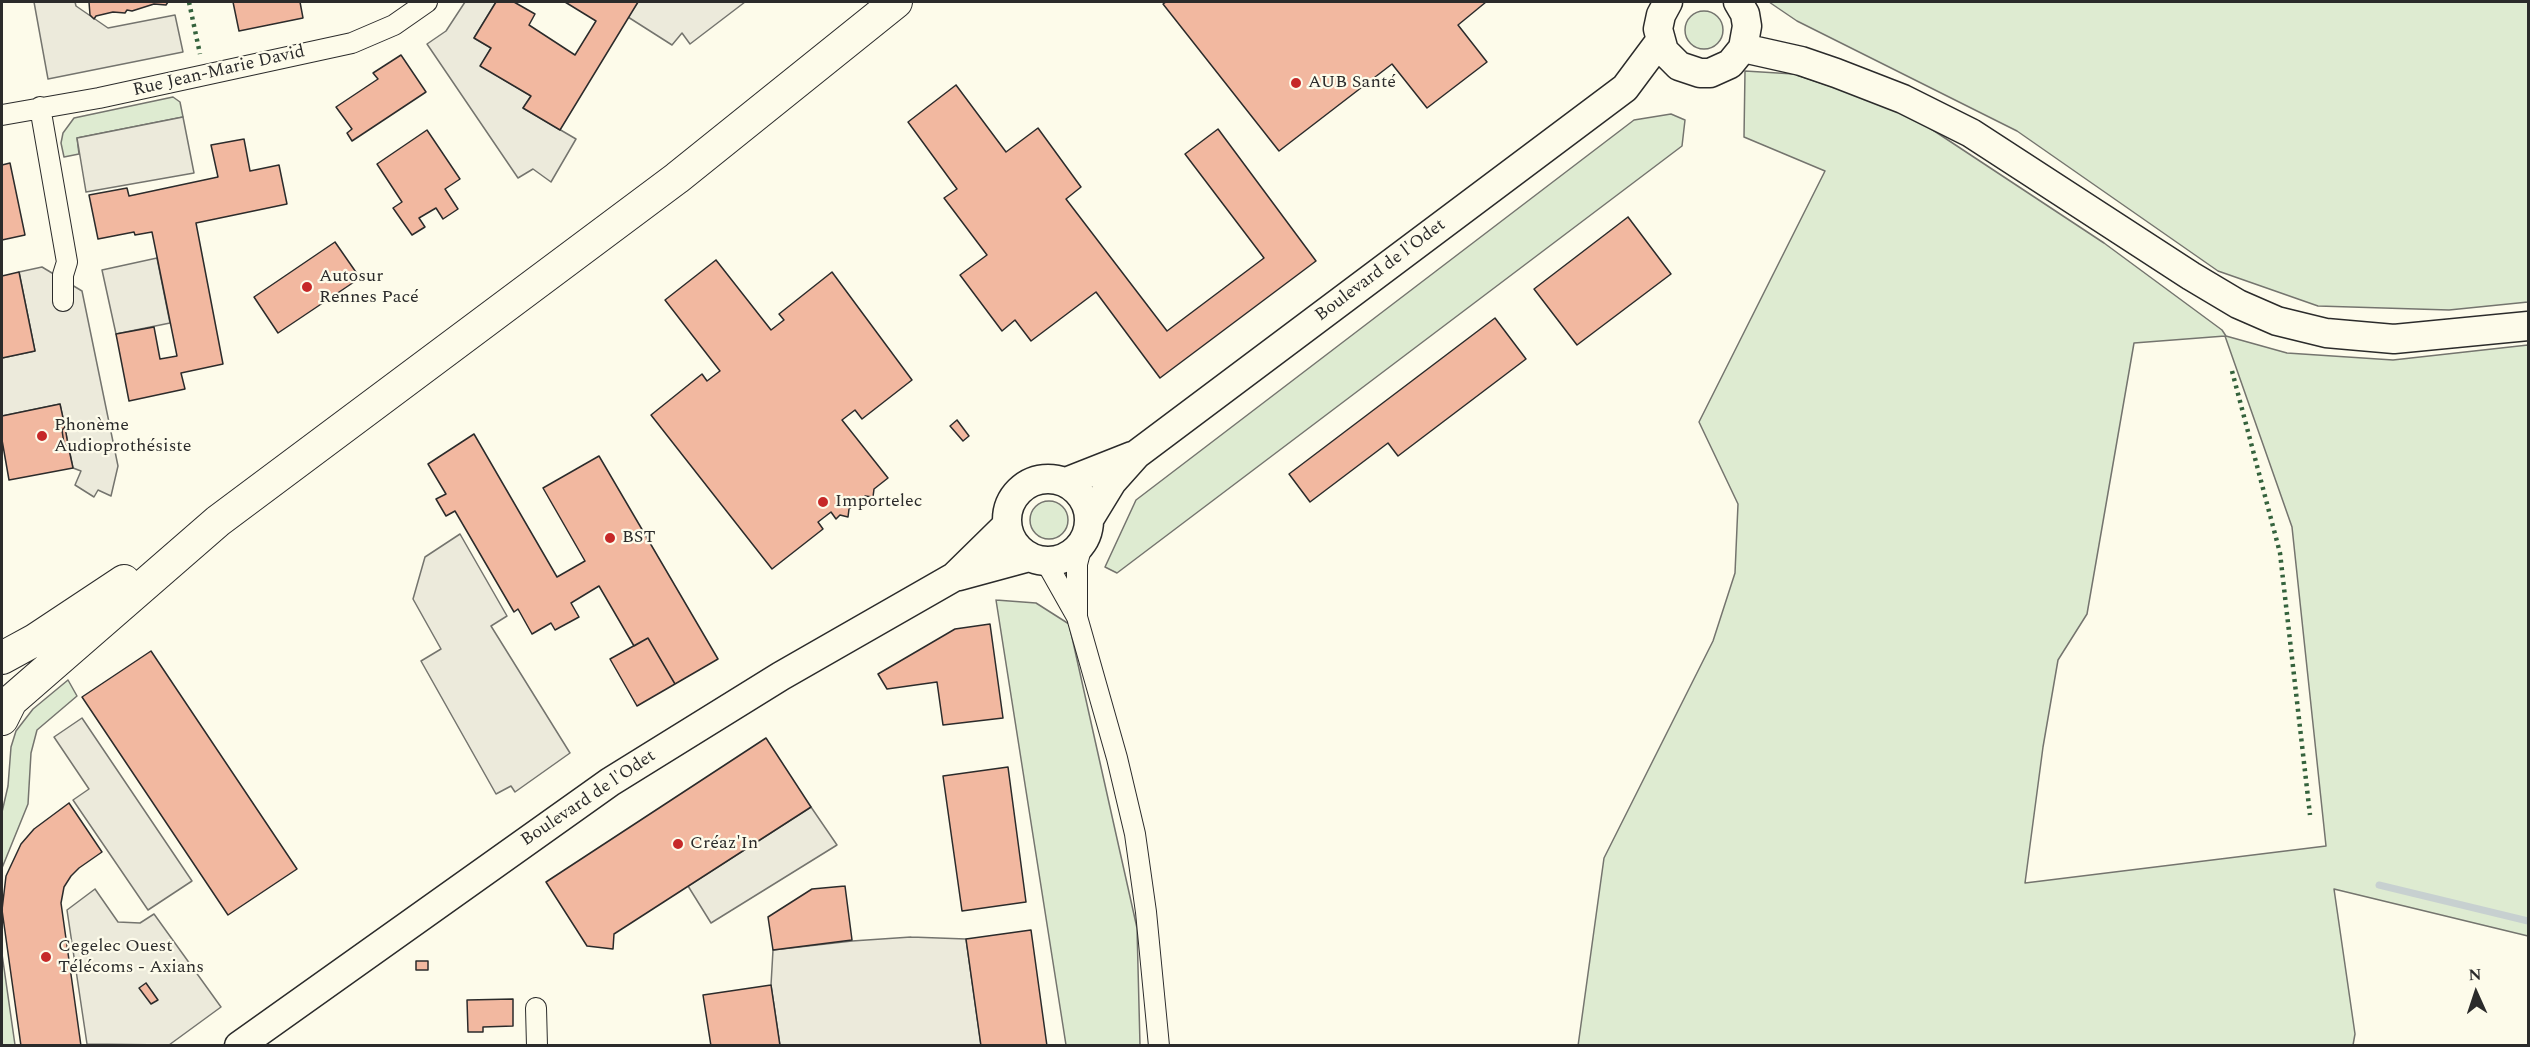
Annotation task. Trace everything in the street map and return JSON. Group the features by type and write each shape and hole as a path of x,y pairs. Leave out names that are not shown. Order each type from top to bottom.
{"main road":[{"path":"2,719 11,701 218,522 669,184 896,2"},
{"path":"2,658 35,640 218,522"}],"street":[{"name":"Rue Jean-Marie David","path":"2,114 99,98 352,43 394,25 427,2"},
{"path":"1737,2 1745,14 1747,26 1743,48 1801,61 1836,73 1903,99 1971,133 2200,281 2238,304 2277,321 2326,333 2394,339 2529,326"},
{"path":"1662,15 1671,59 1689,71"},
{"name":"Boulevard de l'Odet","path":"1625,88 1662,15"},
{"name":"Boulevard de l'Odet","path":"954,577 1038,559 1060,560 1072,554 1082,545 1088,532 1090,518 1112,482 1137,454 1625,88 1689,71 1700,73 1720,70 1730,64 1743,48"},
{"path":"40,107 67,262 63,274 63,301"},
{"name":"Boulevard de l'Odet","path":"239,1046 610,782 781,676 954,577 1007,525 1010,503 1024,486 1044,478 1066,482 1137,454"},
{"path":"1066,482 1083,496 1090,518"},
{"path":"1007,525 1014,544 1038,559 1077,618"},
{"path":"1082,545 1077,564 1077,618 1117,758 1135,834 1146,912 1159,1046"},
{"path":"536,1008 537,1046"}],"green space":[{"path":"1769,2 2528,2 2528,302 2449,310 2318,306 2218,271 2017,131 1797,21"},
{"path":"1704,11 1718,16 1723,30 1718,44 1704,49 1690,44 1685,30 1690,16"},
{"path":"1745,71 1794,74 1904,111 2104,243 2222,330 2226,336 2287,353 2393,360 2528,345 2528,936 2334,889 2355,1034 2353,1045 1578,1046 1604,858 1713,641 1735,573 1738,504 1699,422 1825,171 1744,137","holes":["2225,336 2292,527 2326,846 2025,883 2043,747 2058,660 2087,614 2134,343"]},
{"path":"173,97 180,102 183,117 77,138 79,154 64,157 61,143 63,133 74,118"},
{"path":"1671,114 1685,120 1682,146 1117,573 1105,567 1136,500 1634,120"},
{"path":"1049,501 1056,502 1062,507 1067,513 1067,527 1062,533 1056,538 1049,539 1042,538 1036,533 1031,527 1030,520 1031,513 1036,507 1042,502"},
{"path":"996,600 1036,603 1069,624 1137,928 1140,1045 1066,1045"},
{"path":"68,680 77,696 37,730 31,753 28,804 2,868 2,812 8,786 11,747 16,731 33,709"},
{"path":"2,954 15,1045 2,1045"}],"shaded area":[{"path":"34,2 75,2 76,6 108,28 175,15 183,52 48,79"},
{"path":"465,2 496,2 474,38 491,48 481,66 531,96 523,108 576,139 551,182 533,169 518,178 427,44 446,31"},
{"path":"638,2 745,2 690,44 682,33 672,45 628,17"},
{"path":"183,117 194,173 86,192 77,138"},
{"path":"157,258 170,323 116,334 102,270"},
{"path":"42,267 82,291 118,466 111,496 98,490 94,497 75,485 81,471 73,468 60,404 2,416 2,358 35,351 19,272"},
{"path":"460,534 507,616 491,626 570,753 515,792 511,786 496,794 421,661 441,649 413,599 425,557"},
{"path":"82,718 192,881 148,910 73,800 89,789 54,737"},
{"path":"811,807 837,845 711,923 688,886"},
{"path":"95,889 118,922 140,923 154,914 221,1007 169,1045 87,1044 67,910"},
{"path":"911,937 966,939 981,1045 780,1045 771,985 773,950"}],"building":[{"path":"89,2 168,2 166,5 154,4 132,11 127,10 125,13 113,12 96,16 94,19 90,15"},
{"path":"233,2 300,2 303,18 239,31"},
{"path":"496,2 514,2 535,14 529,25 575,55 596,21 565,2 638,2 560,130 523,108 531,96 480,66 491,48 474,38"},
{"name":"AUB Santé","path":"1166,2 1486,2 1458,25 1487,62 1427,108 1392,64 1279,151 1163,4"},
{"path":"401,55 426,92 352,141 347,133 352,129 336,107 378,79 373,73"},
{"path":"956,85 1006,152 1038,128 1081,187 1066,199 1167,331 1264,258 1185,154 1218,129 1316,261 1160,378 1096,292 1031,341 1015,320 1002,331 960,275 987,255 944,198 957,189 908,122"},
{"path":"427,130 460,179 445,189 458,209 443,219 436,208 419,218 425,227 412,235 393,208 402,202 377,164"},
{"path":"244,139 250,171 279,165 287,204 196,223 223,364 181,373 185,389 129,401 116,334 154,327 160,359 177,356 152,232 135,235 134,232 98,239 89,195 127,188 129,196 218,177 211,145"},
{"path":"10,163 25,235 2,240 2,165"},
{"path":"1628,217 1671,274 1577,345 1534,289"},
{"name":"Autosur Rennes Pacé","path":"335,242 360,278 278,333 254,297"},
{"path":"716,260 771,330 784,320 779,314 832,272 912,380 862,419 855,410 842,420 888,478 874,489 873,497 865,496 849,509 848,517 840,515 836,519 831,512 818,522 823,529 772,569 651,415 702,374 707,381 720,371 665,300"},
{"path":"19,272 35,351 2,358 2,276"},
{"path":"1495,318 1526,359 1398,456 1388,443 1310,502 1289,474"},
{"path":"60,404 65,427 62,430 64,444 68,445 73,468 9,480 2,440 2,416"},
{"path":"957,420 969,436 963,441 950,426"},
{"path":"65,427 68,445 64,444 62,430"},
{"name":"BST","path":"474,434 557,577 585,561 543,488 599,456 718,659 675,684 648,638 634,646 599,586 571,603 579,617 555,630 551,623 532,634 518,609 514,612 455,511 446,516 436,499 446,494 428,464"},
{"path":"990,624 1003,718 943,725 937,682 887,689 878,674 955,629"},
{"path":"648,638 675,684 637,706 610,659"},
{"path":"151,651 297,869 228,915 82,697"},
{"name":"Créaz'In","path":"766,738 811,807 614,934 613,949 587,946 546,882"},
{"path":"1008,767 1026,902 962,911 943,776"},
{"path":"69,803 102,852 71,876 64,887 61,903 81,1046 21,1046 2,910 6,876 21,844 34,829"},
{"path":"845,886 852,940 773,950 768,917 812,889"},
{"path":"1031,930 1047,1046 981,1046 966,939"},
{"path":"416,961 428,961 428,970 416,970"},
{"path":"146,983 158,1000 151,1004 139,988"},
{"path":"771,985 780,1046 711,1046 703,995"},
{"path":"513,999 513,1026 483,1027 483,1032 468,1032 467,1000"}],"waterway":[{"path":"2379,885 2528,921"}],"hedge":[{"path":"189,2 200,54"},
{"path":"2232,371 2280,553 2310,815"}],"place":[{"name":"AUB Santé","path":"1296,83"},
{"name":"Autosur Rennes Pacé","path":"307,287"},
{"name":"Phonème Audioprothésiste","path":"42,436"},
{"name":"Importelec","path":"823,502"},
{"name":"BST","path":"610,538"},
{"name":"Créaz'In","path":"678,844"},
{"name":"Cegelec Ouest Télécoms - Axians","path":"46,957"}]}
